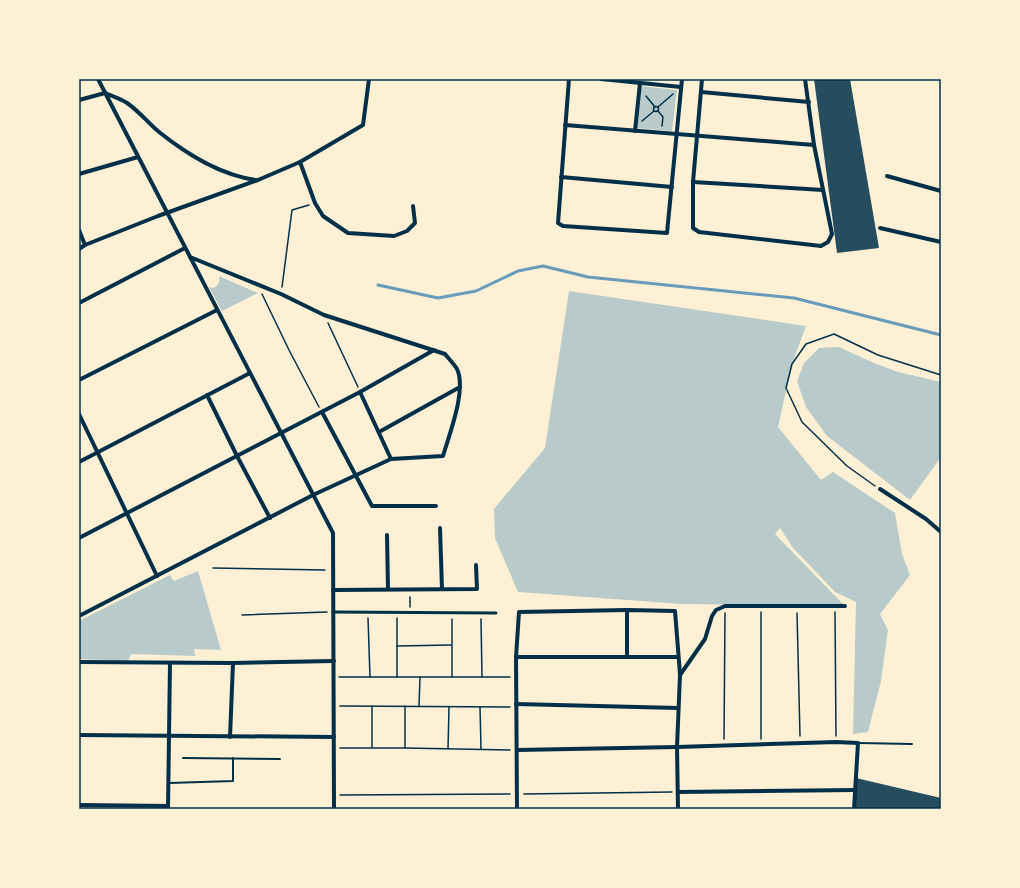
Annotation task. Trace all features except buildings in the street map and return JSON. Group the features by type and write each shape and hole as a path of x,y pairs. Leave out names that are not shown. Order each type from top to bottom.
{"street":[{"path":"98,79 333,533 334,809"},
{"path":"79,249 85,245 258,180 300,162 363,125 369,79"},
{"path":"569,79 558,223 563,226 667,233 682,79"},
{"path":"601,79 681,87"},
{"path":"702,79 693,182 693,228 699,232 821,246 828,242 832,234 814,145 805,79"},
{"path":"635,130 640,83"},
{"path":"701,92 809,102"},
{"path":"79,100 105,93 127,103 158,132 194,157 234,175 258,180"},
{"path":"565,125 814,145"},
{"path":"79,174 138,157"},
{"path":"300,162 315,203 323,216 348,233 394,236 407,232 415,223 413,206"},
{"path":"887,176 941,191"},
{"path":"561,177 672,187"},
{"path":"693,182 823,190"},
{"path":"880,228 941,242"},
{"path":"79,230 85,245"},
{"path":"79,303 185,248"},
{"path":"79,616 313,495 391,459 443,456 456,413 460,387 457,369 445,354 324,316 281,294 258,286 190,257"},
{"path":"79,380 217,310"},
{"path":"79,538 360,392 434,350"},
{"path":"79,462 250,373"},
{"path":"379,432 460,387"},
{"path":"360,392 391,459"},
{"path":"207,395 270,518"},
{"path":"322,412 372,506 436,506"},
{"path":"79,414 157,576"},
{"path":"880,489 926,519 941,532"},
{"path":"440,528 442,590"},
{"path":"387,535 388,590"},
{"path":"333,590 477,589 476,565"},
{"path":"680,675 705,639 712,616 716,610 725,606 845,606"},
{"path":"627,610 627,657"},
{"path":"517,809 516,657 519,612 627,610 675,611 680,675 677,747 678,809"},
{"path":"333,612 496,613"},
{"path":"516,657 678,657"},
{"path":"79,662 233,663 334,661"},
{"path":"79,805 168,807 170,663"},
{"path":"230,737 233,663"},
{"path":"516,705 678,708"},
{"path":"79,736 334,737"},
{"path":"517,750 836,742 858,743 854,809"},
{"path":"678,792 855,790"}],"lane":[{"path":"858,743 912,744"},
{"path":"183,758 280,759"},
{"path":"169,783 233,780 233,758"}],"path":[{"path":"654,107 658,107 677,90"},
{"path":"646,96 654,107 654,111"},
{"path":"658,107 658,111 663,117 662,130"},
{"path":"635,130 654,111 658,111"},
{"path":"281,294 292,210 315,203"},
{"path":"258,286 289,350 322,412"},
{"path":"324,316 360,392"},
{"path":"880,489 847,466 802,422 786,388 792,364 806,344 834,334 878,355 941,375"},
{"path":"213,568 333,570"},
{"path":"410,597 410,612"},
{"path":"724,745 725,606"},
{"path":"760,744 761,606"},
{"path":"797,606 800,744"},
{"path":"835,606 836,742"},
{"path":"242,615 333,612"},
{"path":"368,612 370,677"},
{"path":"397,612 397,677"},
{"path":"452,612 452,677"},
{"path":"482,613 482,677"},
{"path":"397,646 452,646"},
{"path":"334,677 516,677"},
{"path":"419,706 420,677"},
{"path":"334,706 480,707 516,705"},
{"path":"372,706 372,748"},
{"path":"405,748 406,706"},
{"path":"448,749 449,707"},
{"path":"480,707 481,749"},
{"path":"334,748 517,750"},
{"path":"334,795 678,792"}],"shaded area":[{"path":"640,86 677,90 672,131 635,128"},
{"path":"219,276 258,293 222,311 209,287 214,288 217,286"},
{"path":"569,291 806,326 792,364 778,427 821,480 833,472 895,513 902,554 910,575 880,614 888,630 881,681 868,732 853,734 856,602 835,592 793,548 780,528 775,534 845,606 682,604 518,592 495,538 494,509 545,448"},
{"path":"839,347 898,372 941,382 941,457 910,500 827,436 806,407 797,381 804,363 819,348"},
{"path":"198,571 221,650 194,649 195,656 131,654 128,661 79,659 79,621 170,575 174,581"}],"waterway":[{"path":"378,285 438,298 476,291 518,271 543,266 588,277 794,298 941,335"}]}
